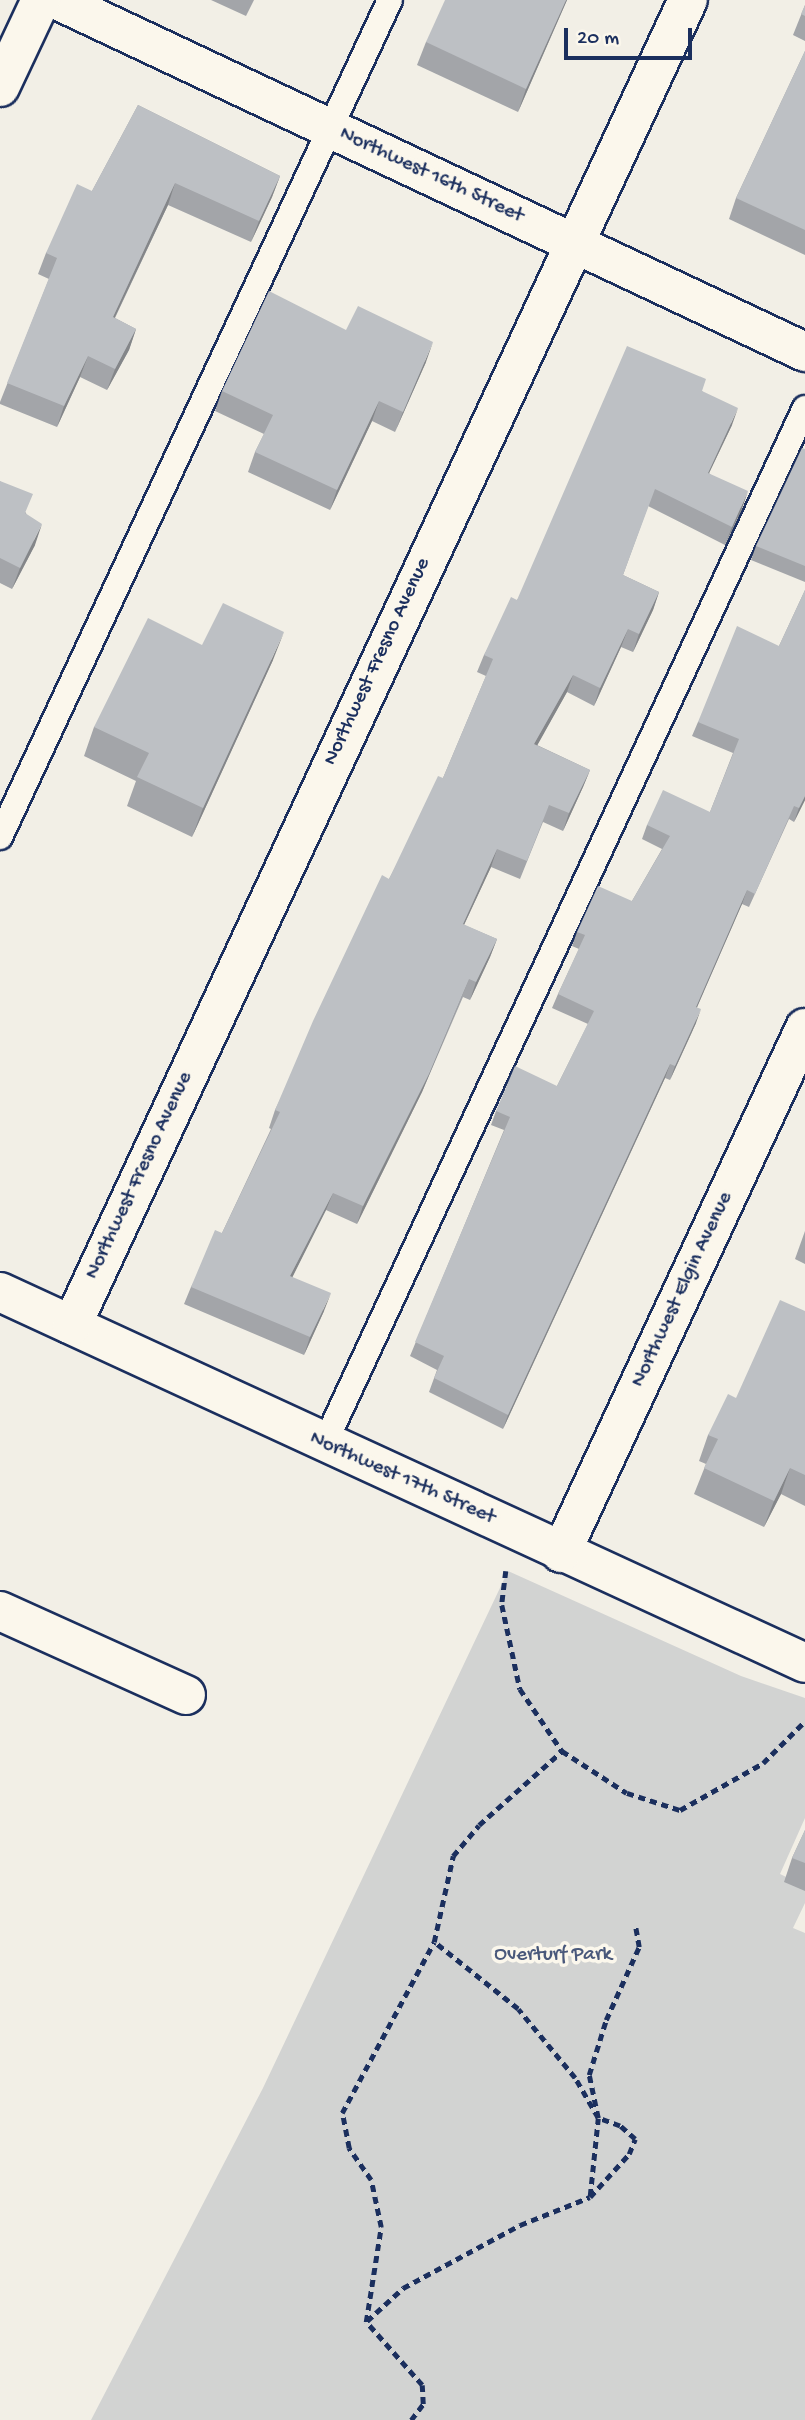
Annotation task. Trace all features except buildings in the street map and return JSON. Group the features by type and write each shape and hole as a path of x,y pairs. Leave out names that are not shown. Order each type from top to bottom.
{"street":[{"path":"0,87 41,0"},
{"name":"Northwest 16th Street","path":"57,0 805,352"},
{"name":"Northwest Fresno Avenue","path":"72,1325 572,242 688,0"},
{"name":"Northwest Elgin Avenue","path":"561,1553 805,1028"},
{"name":"Northwest 17th Street","path":"0,1292 561,1553 803,1657"},
{"path":"0,1611 187,1695"}],"lane":[{"path":"0,837 390,0"},
{"path":"324,1445 805,408"}],"path":[{"path":"512,1529 502,1605 520,1689 562,1751 627,1793 680,1810 763,1763 805,1721"},
{"path":"366,2322 381,2227 371,2180 349,2148 342,2113 435,1942 453,1856 479,1825 562,1751"},
{"path":"590,2197 598,2118 589,2075 606,2020 639,1947 635,1924"},
{"path":"366,2322 403,2288 520,2225 590,2197 628,2154 635,2139 620,2126 598,2118 575,2078 518,2010 435,1942"},
{"path":"366,2322 422,2385 423,2404 411,2420"}],"green space":[{"name":"Overturf Park","path":"508,1571 741,1676 805,1698 805,1818 780,1874 805,1886 805,1903 793,1928 805,1933 805,2420 91,2420 263,2088"}]}
